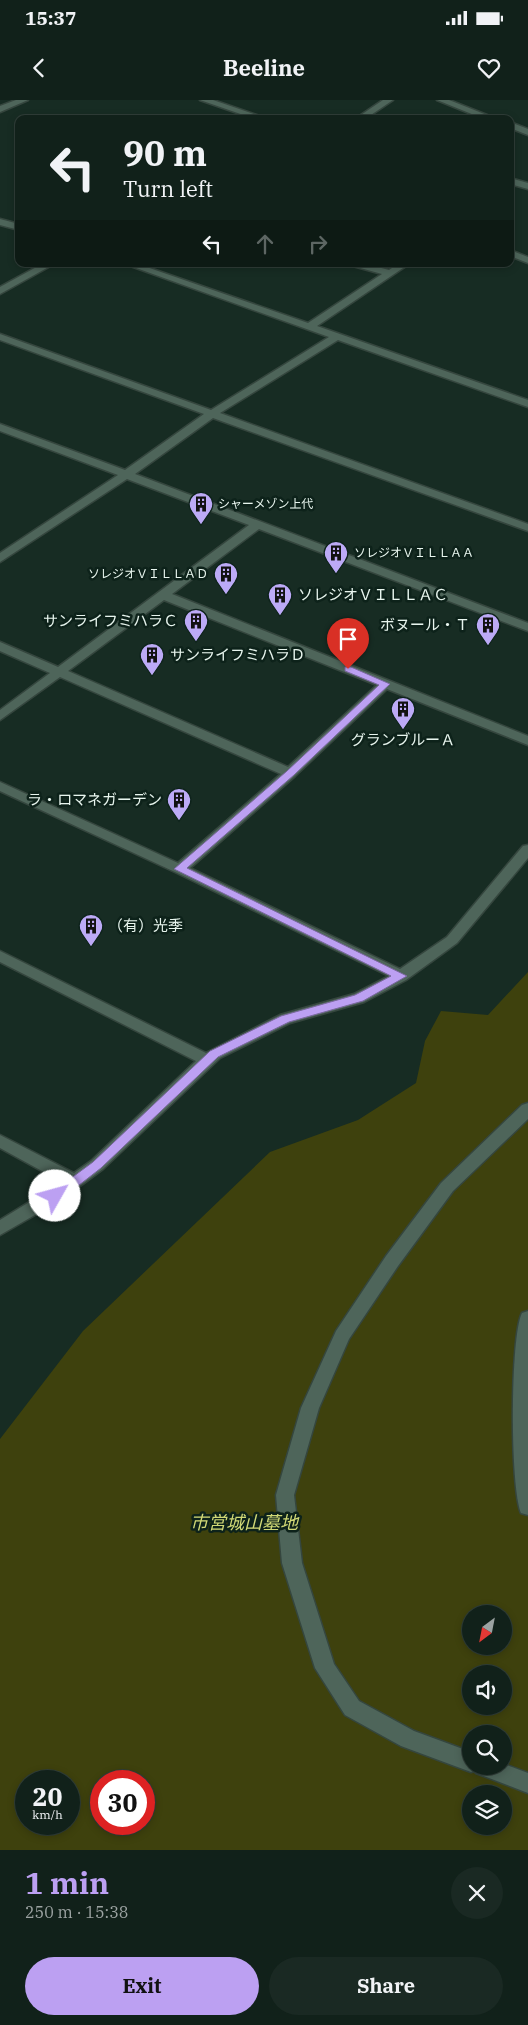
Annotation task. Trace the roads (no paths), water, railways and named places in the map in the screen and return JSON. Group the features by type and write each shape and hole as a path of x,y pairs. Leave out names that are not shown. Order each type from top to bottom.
{"street":[{"path":"0,109 24,100"},
{"path":"204,100 251,115"},
{"path":"366,115 390,100"},
{"path":"442,100 482,115"},
{"path":"514,127 528,132"},
{"path":"514,182 528,186"},
{"path":"0,222 15,225"},
{"path":"514,255 528,260"},
{"path":"0,291 44,267"},
{"path":"139,267 528,404"},
{"path":"367,267 389,273"},
{"path":"309,327 399,267"},
{"path":"0,337 528,528"},
{"path":"0,558 126,475 213,414 336,337"},
{"path":"0,427 528,628"},
{"path":"0,716 257,525"},
{"path":"163,595 528,741"},
{"path":"0,646 290,773"},
{"path":"180,869 290,773 385,684"},
{"path":"0,786 180,869 401,976"},
{"path":"0,1228 55,1196 97,1165 214,1054 285,1019 359,998 401,976 452,940 528,849"},
{"path":"0,956 207,1060"},
{"path":"462,1759 408,1739 352,1708 324,1668 292,1563 285,1494 310,1408 342,1336 392,1261 447,1187 528,1108"},
{"path":"0,1142 74,1181"},
{"path":"528,1318 524,1346 522,1425 528,1507"},
{"path":"507,1775 528,1783"}],"place":[{"name":"シャーメゾン上代","path":"201,525"},
{"name":"ソレジオＶＩＬＬＡＡ","path":"336,574"},
{"name":"ソレジオＶＩＬＬＡＤ","path":"226,595"},
{"name":"ソレジオＶＩＬＬＡＣ","path":"280,616"},
{"name":"サンライフミハラＣ","path":"196,642"},
{"name":"ボヌール・Ｔ","path":"488,646"},
{"name":"サンライフミハラＤ","path":"152,676"},
{"name":"グランブルーＡ","path":"403,730"},
{"name":"ラ・ロマネガーデン","path":"179,821"},
{"name":"（有）光季","path":"91,947"}],"park label":[{"name":"市営城山墓地","path":"244,1523"}]}
